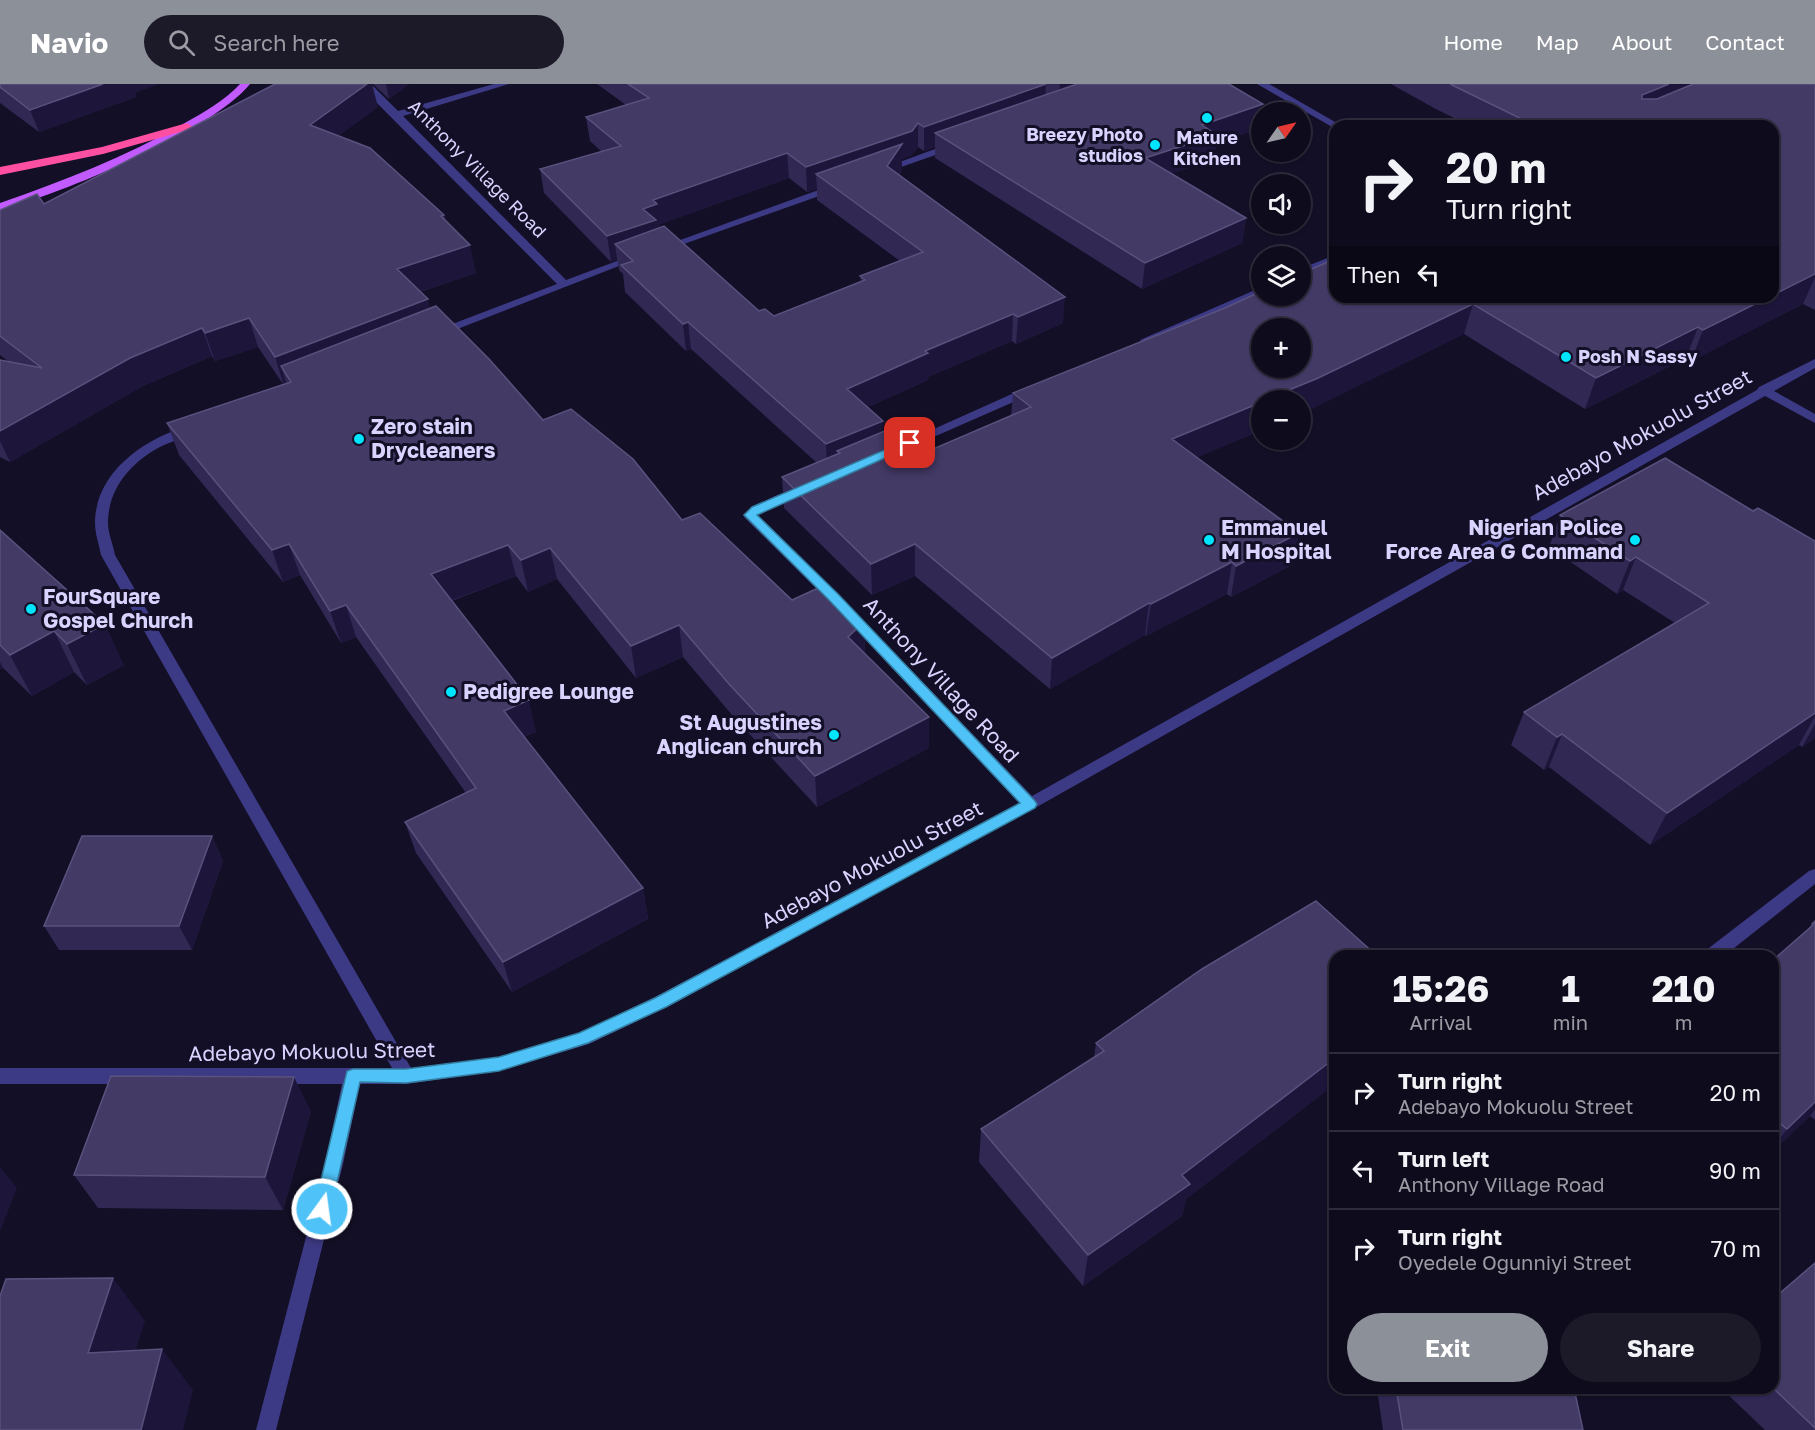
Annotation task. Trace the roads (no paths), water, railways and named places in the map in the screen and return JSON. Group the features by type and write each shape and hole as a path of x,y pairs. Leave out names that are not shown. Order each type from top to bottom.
{"highway":[{"path":"0,171 103,150 187,127"}],"main road":[{"path":"0,207 59,186 146,150 231,100 245,84"}],"street":[{"name":"Anthony Village Road","path":"363,84 563,284"},
{"path":"396,115 504,84"},
{"path":"1262,84 1329,122"},
{"path":"866,176 966,140"},
{"path":"430,336 563,284 843,184"},
{"path":"1311,268 1329,261"},
{"path":"1130,347 1251,295"},
{"name":"Adebayo Mokuolu Street","path":"0,1076 406,1076 499,1064 583,1039 671,997 1030,804 1763,390 1815,363"},
{"path":"877,457 1042,385"},
{"path":"1763,390 1815,419"},
{"path":"197,427 132,457 111,485 101,519 108,555 406,1076"},
{"name":"Anthony Village Road","path":"812,486 750,515 754,522 833,597 1030,804"},
{"path":"1718,950 1815,875"},
{"path":"266,1430 353,1076"}],"place":[{"name":"Mature Kitchen","path":"1207,118"},
{"name":"Breezy Photo studios","path":"1155,145"},
{"name":"Posh N Sassy","path":"1566,357"},
{"name":"Zero stain Drycleaners","path":"359,439"},
{"name":"Emmanuel M Hospital","path":"1209,540"},
{"name":"Nigerian Police Force Area G Command","path":"1635,540"},
{"name":"FourSquare Gospel Church","path":"31,609"},
{"name":"Pedigree Lounge","path":"451,692"},
{"name":"St Augustines Anglican church","path":"834,735"}]}
